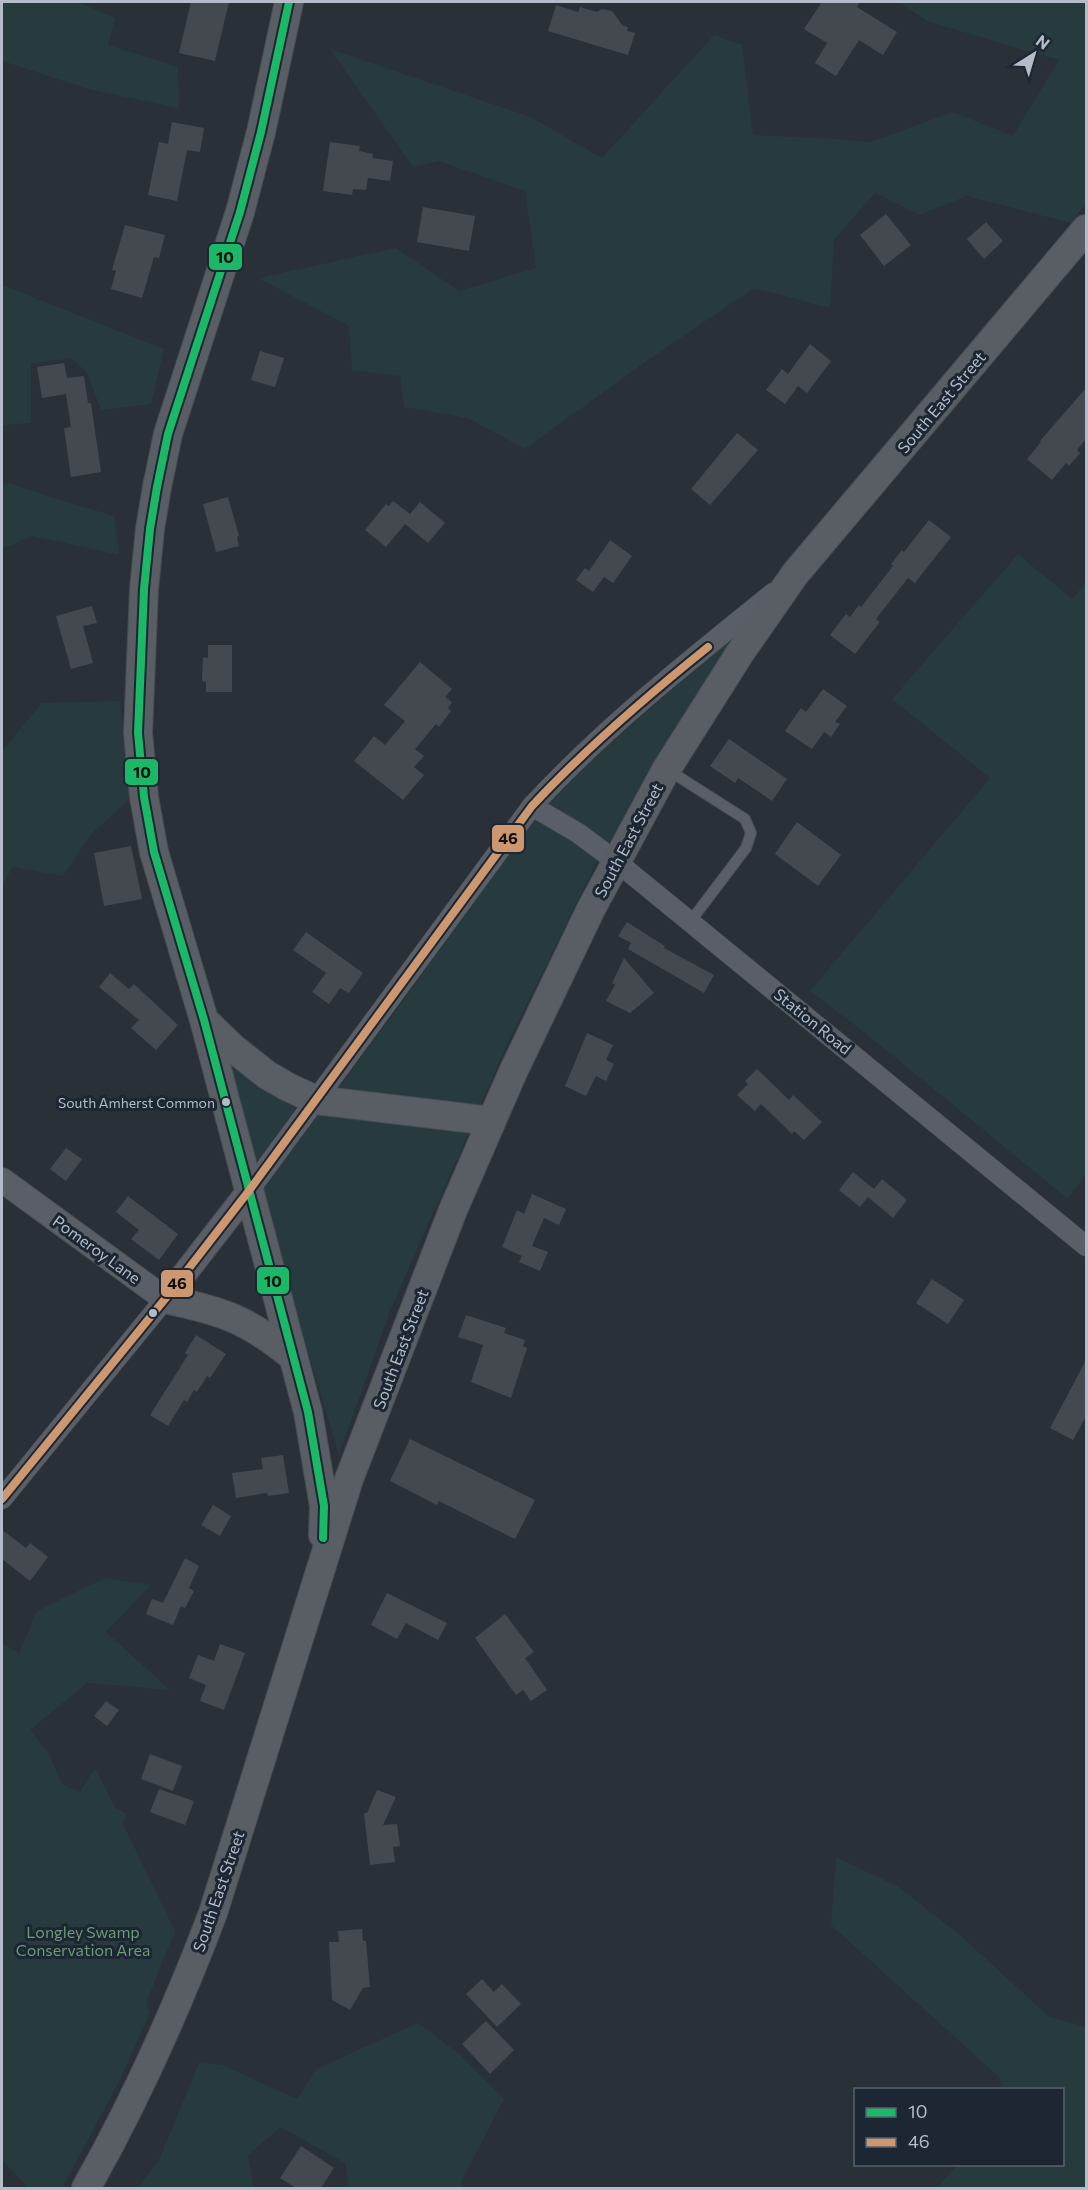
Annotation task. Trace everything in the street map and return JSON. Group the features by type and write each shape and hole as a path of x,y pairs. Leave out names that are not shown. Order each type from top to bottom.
{"main road":[{"path":"248,1192 204,1020 158,863 144,797 138,705 148,544 168,434 240,212 261,132 289,2"},
{"name":"South East Street","path":"86,2188 149,2067 189,1978 213,1913 356,1462 453,1210 490,1121 591,909 666,770 740,653 795,574 1086,229"},
{"path":"204,1020 233,1048 267,1075 288,1088 316,1100 490,1121"},
{"name":"South East Street","path":"248,1192 308,1412 324,1506 323,1538 317,1581"},
{"name":"Pomeroy Lane","path":"165,1299 213,1310 243,1321 269,1337 292,1356"},
{"path":"315,1457 356,1462"}],"street":[{"name":"South East Street","path":"248,1192 532,806 650,695 795,574"},
{"name":"Station Road","path":"532,806 578,833 617,862 1086,1246"},
{"name":"Pomeroy Lane","path":"2,1180 165,1299"},
{"path":"2,1499 165,1299 248,1192"}],"lane":[{"path":"666,770 745,819 751,833 746,848 690,922"}],"green space":[{"path":"2,2 78,2 115,18 108,45 178,67 179,108 92,90 2,61"},
{"path":"899,2 1086,2 1086,203 1071,223 967,196 919,215 875,193 834,240 830,308 754,288 648,360 525,449 468,418 404,407 400,376 352,370 349,326 258,278 396,248 459,291 536,268 525,191 439,161 413,167 330,49 531,117 602,158 714,35 742,45 753,135 871,142 953,112 1013,136 1059,60 929,22"},
{"path":"2,285 164,349 151,404 101,410 87,373 72,358 31,364 31,423 2,425"},
{"path":"9,483 114,516 119,555 33,536 2,549 2,486"},
{"path":"1018,554 1072,599 1086,582 1086,1173 1068,1199 870,1037 810,991 990,778 892,699"},
{"name":"South Amherst Common","path":"731,642 594,867 505,1049 390,1311 339,1455 260,1193 225,1050 320,1112 404,1000 539,807 724,643"},
{"path":"120,701 131,798 91,834 63,876 13,867 2,885 2,751 42,703"},
{"name":"Longley Swamp Conservation Area","path":"105,1578 151,1585 106,1632 170,1690 87,1683 30,1730 49,1754 62,1784 80,1792 95,1768 115,1808 127,1814 123,1824 175,1931 146,2003 150,2012 119,2082 62,2188 29,2188 2,2160 2,1643 19,1653 37,1611"},
{"path":"836,1857 897,1886 959,1934 1048,2016 1086,2027 1086,2188 937,2188 956,2166 1064,2166 1064,2088 1004,2088 999,2077 831,1925"},
{"path":"418,2023 458,2053 504,2099 461,2182 464,2188 349,2188 345,2163 281,2127 248,2155 254,2188 137,2188 158,2162 199,2063 222,2065 297,2099 316,2069"}],"building":[{"path":"191,2 229,2 215,61 179,53"},
{"path":"822,2 860,2 857,7 897,32 883,55 859,40 836,76 815,63 827,43 804,29"},
{"path":"556,5 578,12 580,7 597,12 602,9 612,11 623,26 628,27 627,31 635,33 628,55 548,31"},
{"path":"172,122 204,128 200,152 187,150 177,201 148,195 159,142 168,144"},
{"path":"330,142 360,146 359,151 373,154 372,158 393,161 390,181 368,178 366,190 353,189 352,195 323,191"},
{"path":"423,207 475,216 469,251 417,242"},
{"path":"886,214 911,245 884,266 860,235"},
{"path":"986,222 1003,241 984,259 967,239"},
{"path":"125,225 165,235 159,258 154,257 142,298 111,289 116,271 112,270"},
{"path":"810,344 831,361 807,393 798,386 785,404 766,390 782,369 788,374"},
{"path":"260,351 284,358 275,387 251,380"},
{"path":"64,363 67,378 84,376 88,403 91,403 101,472 71,477 64,428 71,427 66,394 42,398 37,367"},
{"path":"1086,388 1086,439 1077,450 1080,453 1069,466 1066,463 1052,480 1027,459"},
{"path":"737,433 758,450 710,505 691,489"},
{"path":"228,497 239,536 237,537 239,546 216,552 203,504"},
{"path":"393,501 410,514 420,502 445,523 428,543 405,524 386,547 365,530 386,504 389,506"},
{"path":"929,520 951,537 915,583 908,578 876,619 880,622 855,654 830,635 846,614 850,617 859,605 861,607 893,566 891,564 902,550 904,552"},
{"path":"610,540 632,556 613,583 604,577 593,592 576,580 585,568 589,571"},
{"path":"92,606 97,623 83,626 93,663 71,669 56,616"},
{"path":"208,645 232,645 232,692 206,692 206,682 202,681 203,657 208,658"},
{"path":"420,662 452,689 445,697 452,702 448,708 451,711 439,727 436,724 415,749 424,756 414,767 424,775 403,800 354,761 374,736 385,745 405,721 384,705"},
{"path":"823,689 847,706 835,722 840,724 831,737 824,732 812,749 785,731 801,708 806,712"},
{"path":"729,739 787,779 772,801 738,778 735,783 710,766"},
{"path":"797,822 841,855 818,886 775,854"},
{"path":"131,846 142,899 104,906 94,853"},
{"path":"627,922 665,946 664,948 714,975 704,993 628,949 631,943 618,936"},
{"path":"306,932 363,973 349,993 340,988 329,1004 312,992 326,973 293,950"},
{"path":"624,958 654,993 630,1013 606,1001 615,985 612,983"},
{"path":"110,973 129,989 134,984 178,1025 156,1050 131,1028 139,1020 99,987"},
{"path":"587,1033 613,1045 606,1060 614,1064 606,1081 596,1076 586,1096 565,1086"},
{"path":"757,1069 789,1100 793,1095 822,1122 804,1140 794,1131 792,1134 761,1104 755,1111 737,1095 748,1084 745,1081"},
{"path":"66,1148 82,1159 66,1181 50,1169"},
{"path":"853,1172 874,1189 882,1179 907,1200 893,1218 868,1197 860,1207 839,1190"},
{"path":"532,1194 566,1209 559,1225 544,1218 532,1246 548,1252 540,1271 519,1262 522,1256 502,1247 517,1210 524,1214"},
{"path":"128,1196 178,1234 159,1260 131,1239 139,1230 116,1212"},
{"path":"932,1279 964,1300 948,1324 916,1303"},
{"path":"466,1315 506,1328 504,1333 525,1340 523,1346 527,1348 511,1398 471,1382 483,1345 458,1337"},
{"path":"196,1335 226,1354 210,1378 207,1376 197,1392 194,1390 187,1402 184,1400 168,1426 150,1415 188,1355 185,1353"},
{"path":"1086,1360 1086,1416 1073,1440 1050,1428"},
{"path":"410,1439 535,1500 515,1539 439,1501 437,1505 390,1481"},
{"path":"283,1455 289,1493 268,1496 267,1493 236,1498 232,1473 263,1469 261,1458"},
{"path":"213,1505 231,1516 220,1536 201,1525"},
{"path":"2,1530 26,1548 30,1543 48,1557 30,1581 2,1559"},
{"path":"185,1558 199,1566 189,1588 194,1591 185,1608 181,1606 173,1625 146,1614 152,1599 163,1603"},
{"path":"387,1593 447,1623 438,1640 406,1623 397,1639 371,1625"},
{"path":"505,1614 534,1652 525,1658 547,1690 531,1701 523,1690 516,1695 475,1638"},
{"path":"220,1644 245,1653 224,1710 200,1701 206,1685 189,1678 198,1655 214,1661"},
{"path":"106,1701 119,1710 107,1726 94,1716"},
{"path":"150,1754 182,1766 173,1791 141,1779"},
{"path":"159,1789 194,1801 185,1825 150,1812"},
{"path":"377,1790 396,1797 383,1825 397,1824 400,1846 393,1847 395,1862 370,1865 364,1813 367,1813"},
{"path":"362,1929 363,1941 366,1941 370,1987 363,1988 350,2010 332,2000 329,1942 339,1942 338,1931"},
{"path":"482,1979 494,1992 502,1984 521,2004 497,2027 466,1994"},
{"path":"486,2021 514,2050 490,2074 462,2044"},
{"path":"301,2146 334,2168 321,2188 296,2188 280,2178"}],"transit line":[{"name":"10","path":"289,2 261,132 240,212 168,434 157,487 144,589 138,733 144,797 154,852 204,1020 308,1412 324,1506 323,1538"},
{"name":"46","path":"2,1499 165,1299 248,1192 532,806 617,723 708,647"}],"place":[{"name":"South Amherst Common","path":"226,1102"}]}
